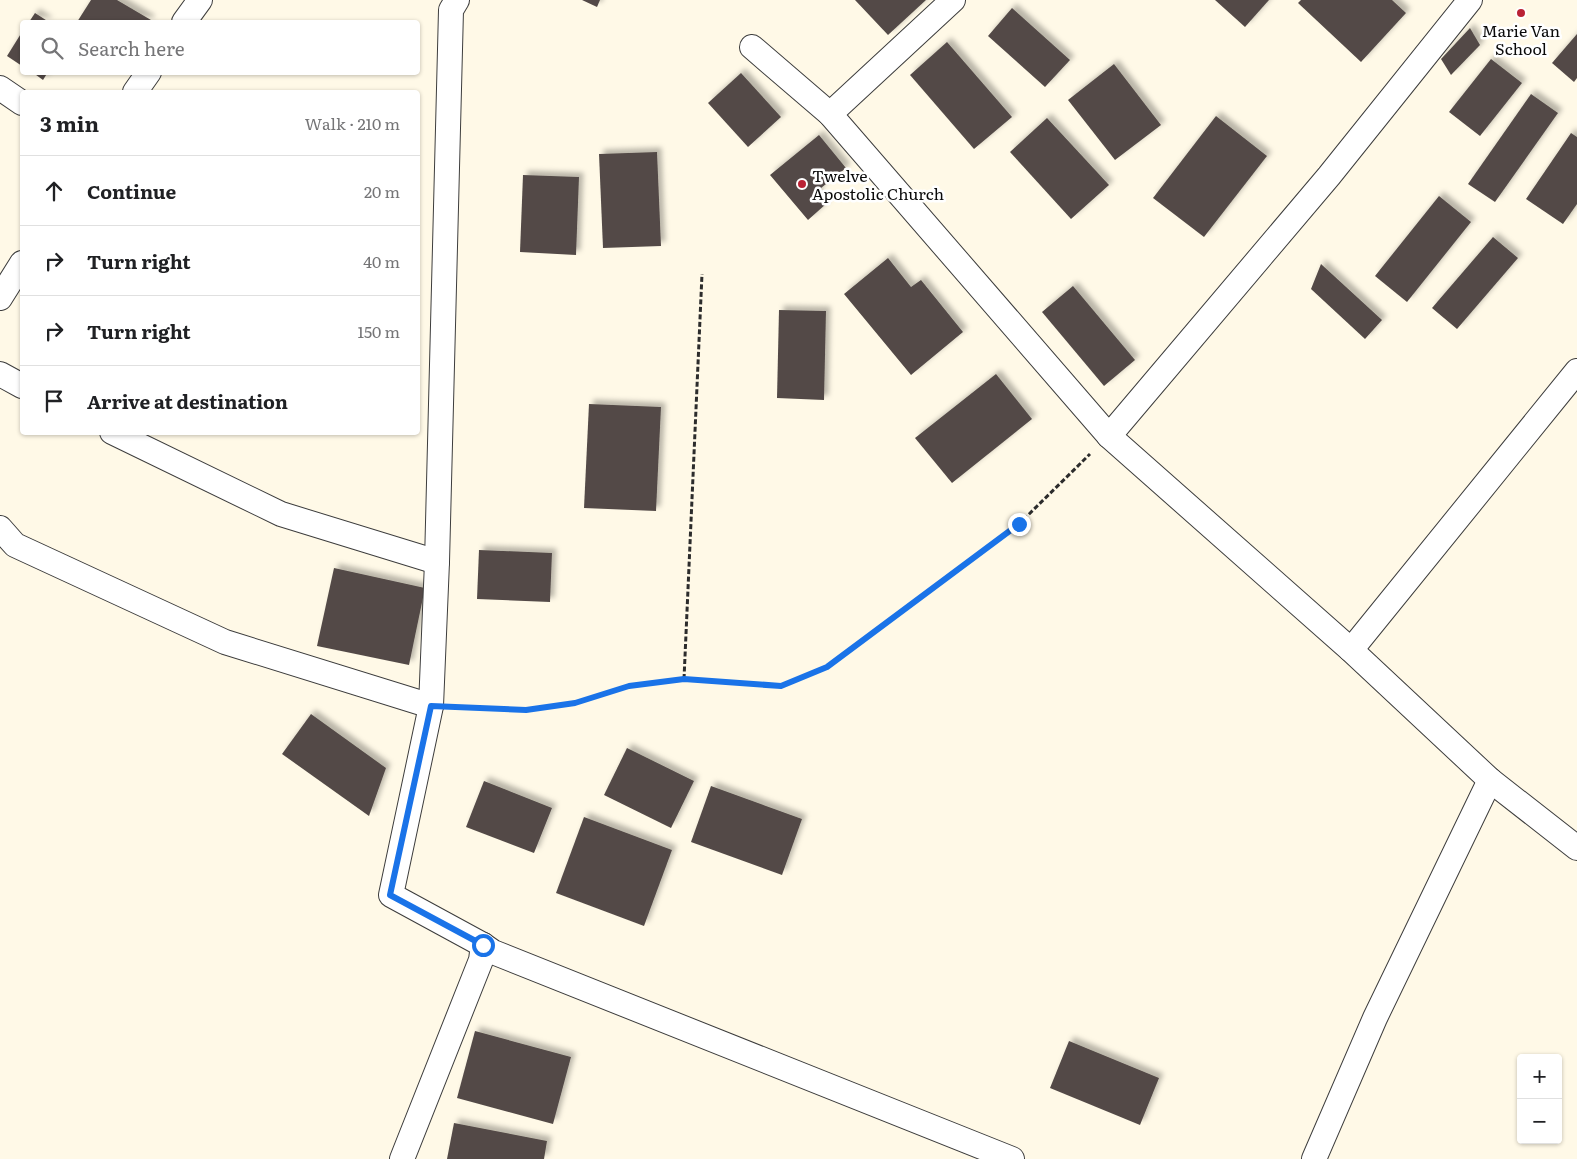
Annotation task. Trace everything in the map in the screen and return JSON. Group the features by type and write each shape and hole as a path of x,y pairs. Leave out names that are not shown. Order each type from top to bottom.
{"street":[{"path":"185,20 200,0"},
{"path":"830,114 953,0"},
{"path":"1109,436 1329,176 1470,0"},
{"path":"447,3 437,562 431,706 390,895 493,952 1012,1159"},
{"path":"752,47 830,114 1109,436 1351,650 1490,780 1577,848"},
{"path":"137,90 148,75"},
{"path":"0,88 20,102"},
{"path":"0,298 20,266"},
{"path":"1351,650 1577,371"},
{"path":"0,374 20,385"},
{"path":"118,435 281,514 437,562"},
{"path":"0,528 15,545 226,642 431,706"},
{"path":"1314,1159 1375,1018 1490,780"},
{"path":"402,1159 481,960 483,945"}],"path":[{"path":"684,679 702,274"},
{"path":"431,706 526,710 575,703 629,686 684,679 781,686 827,667 1019,524 1109,436"}],"building":[{"path":"91,0 117,0 151,20 78,20"},
{"path":"582,0 600,0 597,7"},
{"path":"855,0 926,0 888,35"},
{"path":"1215,0 1269,0 1245,27"},
{"path":"1301,0 1392,0 1406,13 1361,62 1298,3"},
{"path":"1012,8 1070,60 1045,87 988,36"},
{"path":"35,13 46,20 30,20"},
{"path":"1470,28 1480,45 1451,75 1441,59"},
{"path":"1577,34 1577,78 1574,82 1552,63"},
{"path":"20,35 20,65 7,56"},
{"path":"947,42 1012,117 974,149 910,75"},
{"path":"1491,59 1522,83 1480,136 1449,112"},
{"path":"1114,64 1161,125 1115,160 1068,100"},
{"path":"741,73 781,117 748,147 708,103"},
{"path":"36,75 46,75 43,80"},
{"path":"1531,94 1558,113 1495,202 1468,184"},
{"path":"1216,116 1267,156 1204,237 1153,198"},
{"path":"1047,118 1109,185 1071,219 1010,152"},
{"path":"1571,133 1577,137 1577,204 1563,224 1526,199"},
{"name":"Twelve Apostolic Church","path":"819,135 846,168 816,192 826,204 808,220 770,175"},
{"path":"657,152 661,246 603,248 599,154"},
{"path":"523,175 579,177 576,255 520,252"},
{"path":"1439,196 1471,222 1407,302 1375,276"},
{"path":"1493,237 1518,258 1457,329 1432,308"},
{"path":"888,258 911,287 921,280 963,332 911,375 844,294"},
{"path":"1321,264 1382,320 1365,339 1311,289"},
{"path":"1073,286 1135,360 1104,386 1042,312"},
{"path":"779,310 826,311 824,400 777,398"},
{"path":"996,374 1032,419 952,483 915,438"},
{"path":"589,404 661,407 656,511 584,508"},
{"path":"479,550 552,553 550,602 477,599"},
{"path":"334,568 425,588 409,665 317,646"},
{"path":"311,714 386,768 369,816 282,754"},
{"path":"627,748 694,781 671,828 604,795"},
{"path":"484,781 552,808 534,853 466,827"},
{"path":"711,786 802,819 782,875 691,842"},
{"path":"584,817 672,850 644,926 556,893"},
{"path":"475,1031 571,1057 553,1124 457,1098"},
{"path":"1069,1041 1159,1078 1140,1125 1050,1088"},
{"path":"454,1123 547,1141 544,1159 447,1159"}],"place":[{"name":"Marie Van School","path":"1521,13"},
{"name":"Twelve Apostolic Church","path":"802,184"}],"route":[{"path":"483,945 390,895 431,706 526,710 575,703 629,686 684,679 781,686 827,667 1019,524"}]}
